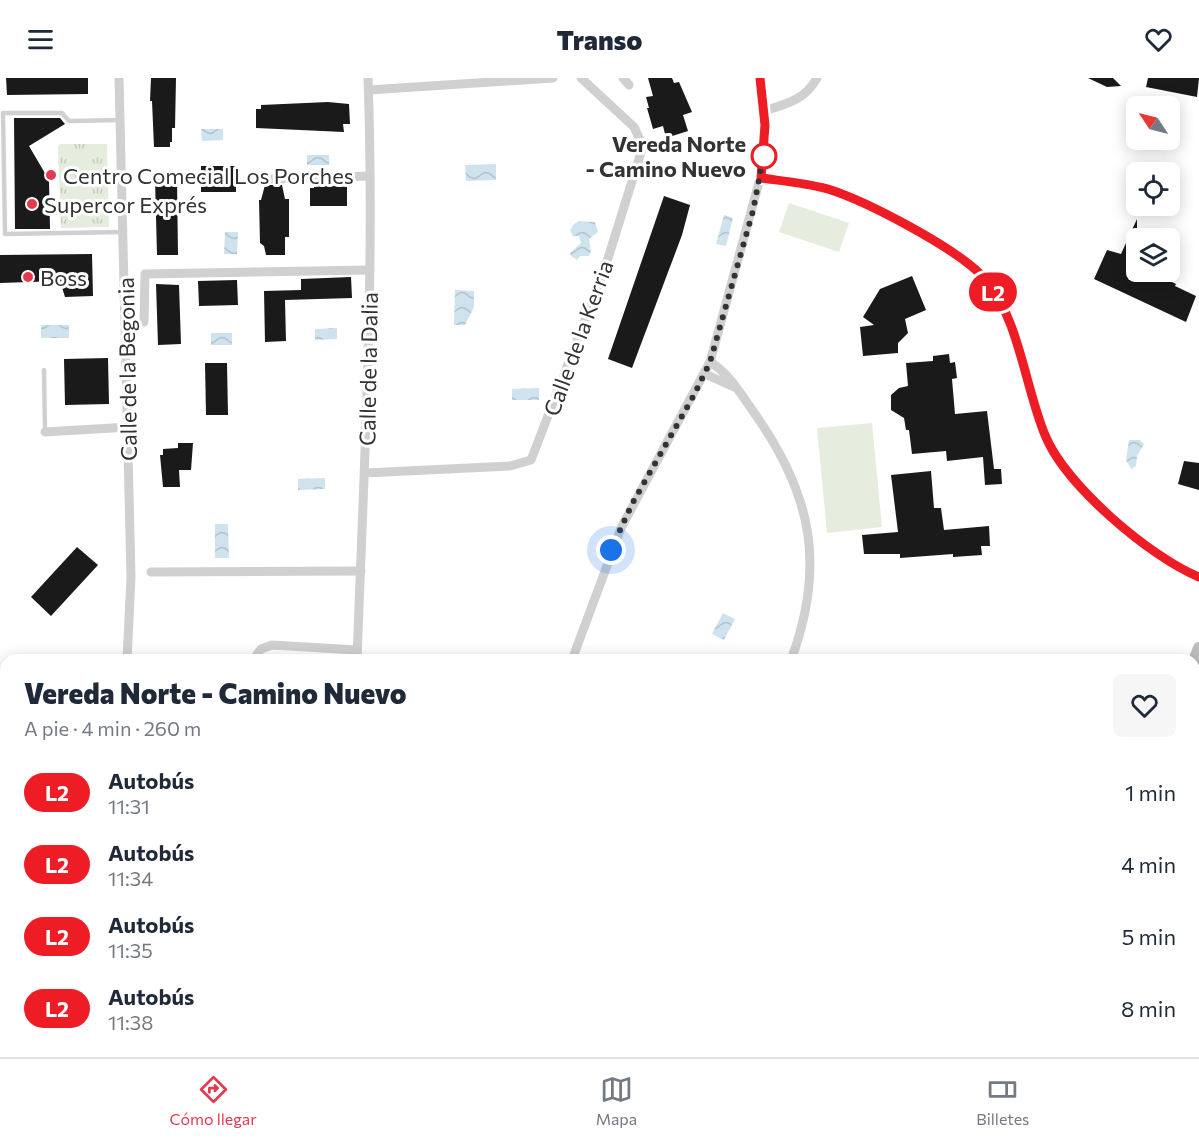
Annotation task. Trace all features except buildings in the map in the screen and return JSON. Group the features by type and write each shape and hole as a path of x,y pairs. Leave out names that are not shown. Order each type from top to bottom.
{"street":[{"name":"Calle de la Begonia","path":"119,78 129,427 131,577 127,654"},
{"name":"Calle de la Dalia","path":"357,654 365,473 370,270 368,78"},
{"path":"369,90 554,78"},
{"path":"571,78 582,81"},
{"path":"574,654 621,528 710,362 761,178 765,148 760,78"},
{"path":"764,111 796,102 812,88 817,78"},
{"name":"Calle de la Kerria","path":"365,473 510,466 531,460 605,268 644,146 634,127 611,103 582,81"},
{"path":"272,179 370,176"},
{"path":"761,178 831,190 929,238 972,267 985,279 998,298 1009,323 1045,437 1073,478 1133,537 1177,568 1199,577"},
{"path":"144,322 144,274 370,270"},
{"path":"710,362 725,374 777,446 801,499 811,549 804,626 793,654"},
{"path":"705,374 734,387"},
{"path":"45,432 129,427"},
{"path":"151,572 361,571"},
{"path":"257,654 261,649 272,645 348,654"}],"lane":[{"path":"120,120 69,121 62,113 3,113 5,234 123,232"},
{"path":"44,370 45,432"}],"green space":[{"path":"60,144 107,144 109,227 61,228 58,146"},
{"path":"789,203 849,223 839,252 779,232"},
{"path":"872,423 882,527 827,533 817,428"}],"water":[{"path":"201,129 223,129 223,140 202,141"},
{"path":"307,155 329,155 329,165 307,165"},
{"path":"496,164 496,180 466,181 465,165"},
{"path":"724,215 733,218 726,246 716,244"},
{"path":"579,221 595,222 598,232 589,239 591,251 589,256 580,256 577,260 570,255 581,243 579,236 573,236 570,230"},
{"path":"225,232 238,232 237,254 224,254"},
{"path":"455,290 474,291 474,307 465,325 454,325"},
{"path":"41,325 69,325 69,338 41,338"},
{"path":"337,328 337,339 315,340 315,329"},
{"path":"211,333 232,333 232,345 211,345"},
{"path":"539,388 539,400 512,400 512,389"},
{"path":"1129,440 1140,440 1144,444 1137,456 1136,466 1131,469 1126,460"},
{"path":"325,478 325,489 298,490 298,479"},
{"path":"215,524 228,524 229,558 215,558"},
{"path":"723,613 735,619 724,640 712,634"}],"bus line":[{"name":"L2","path":"760,78 765,125 764,164 761,178 804,184 846,196 936,242 985,279 998,298 1009,323 1045,437 1073,478 1133,537 1177,568 1199,577"}],"place":[{"name":"Vereda Norte - Camino Nuevo","path":"764,156"},
{"name":"Centro Comecial Los Porches","path":"51,175"},
{"name":"Supercor Exprés","path":"32,204"},
{"name":"Boss","path":"28,277"}],"route":[{"path":"611,550 632,504 694,395 710,362 753,211 764,164 765,148 764,156"}]}
